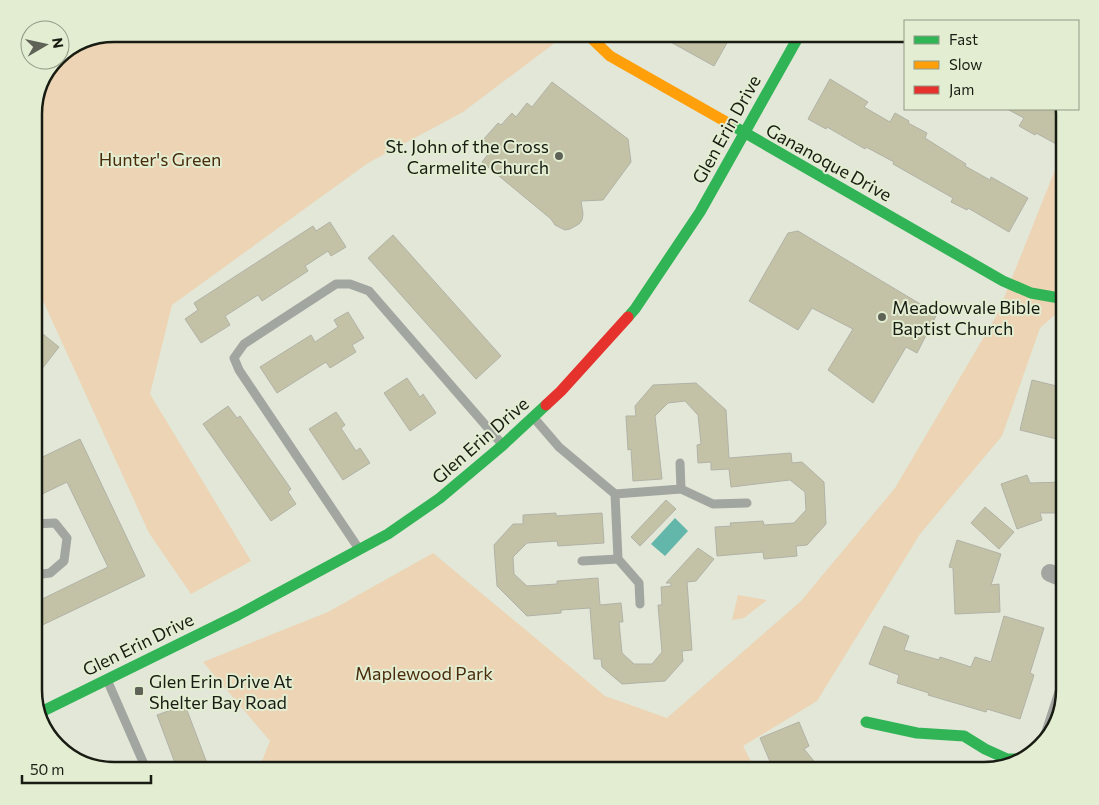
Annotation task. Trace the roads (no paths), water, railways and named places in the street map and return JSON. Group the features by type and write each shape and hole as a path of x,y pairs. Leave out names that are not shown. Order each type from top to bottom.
{"street":[{"name":"Gananoque Drive","path":"595,42 610,56 1003,281 1031,293 1056,297"},
{"name":"Glen Erin Drive","path":"45,709 238,615 388,534 440,498 503,446 561,392 635,309 700,212 796,42"},
{"path":"866,722 917,733 964,736 985,749 1006,759"}],"lane":[{"path":"360,549 239,370 234,358 244,344 336,284 350,284 368,290 503,446"},
{"path":"534,418 559,447 615,494 681,489 713,504 747,503"},
{"path":"680,462 681,489"},
{"path":"615,494 618,559 639,583 640,604"},
{"path":"43,524 55,523 67,538 64,561 50,573 43,574"},
{"path":"582,561 618,559"},
{"path":"107,679 143,762"}],"water":[{"path":"675,518 688,531 665,556 651,544"}],"place":[{"name":"St. John of the Cross Carmelite Church","path":"559,156"},
{"name":"Meadowvale Bible Baptist Church","path":"882,317"},
{"name":"Glen Erin Drive At Shelter Bay Road","path":"139,691"}],"park label":[{"name":"Hunter's Green","path":"160,159"},
{"name":"Maplewood Park","path":"424,673"}]}
